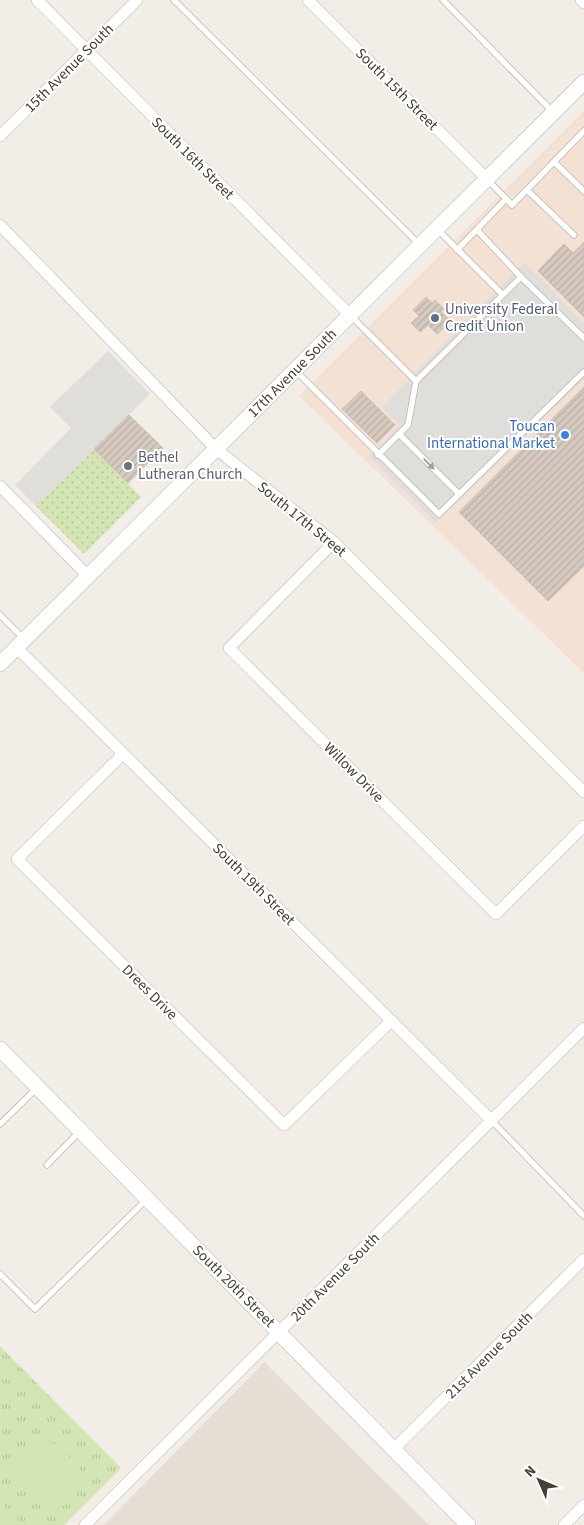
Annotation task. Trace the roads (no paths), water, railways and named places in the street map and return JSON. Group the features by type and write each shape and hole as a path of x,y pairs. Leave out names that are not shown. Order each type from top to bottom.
{"street":[{"name":"South 16th Street","path":"36,0 350,315"},
{"name":"15th Avenue South","path":"0,136 137,0"},
{"name":"South 15th Street","path":"308,0 486,178"},
{"path":"581,0 584,3"},
{"name":"17th Avenue South","path":"0,664 584,82"},
{"name":"South 17th Street","path":"0,225 216,449 334,542 584,792"},
{"path":"0,486 88,576"},
{"name":"Willow Drive","path":"334,542 229,648 496,914 584,826"},
{"name":"South 19th Street","path":"21,644 123,754 491,1120"},
{"name":"Drees Drive","path":"123,754 17,859 284,1125 391,1021"},
{"name":"20th Avenue South","path":"85,1525 280,1333 584,1028"},
{"name":"South 20th Street","path":"0,1049 468,1525"},
{"name":"21st Avenue South","path":"393,1450 584,1260"},
{"path":"564,1525 584,1505"}],"lane":[{"path":"174,0 420,245"},
{"path":"443,0 554,112"},
{"path":"486,178 512,205 584,131"},
{"path":"554,162 584,191"},
{"path":"527,190 574,236"},
{"path":"457,250 506,199"},
{"path":"436,228 502,294"},
{"path":"476,230 584,338"},
{"path":"378,454 408,425 416,381 521,277"},
{"path":"350,315 416,381"},
{"path":"295,370 439,514 584,372"},
{"path":"399,434 459,494"},
{"path":"0,615 21,644"},
{"path":"0,1124 38,1087"},
{"path":"491,1120 584,1216"},
{"path":"47,1166 80,1130"},
{"path":"0,1274 35,1309 147,1198"}],"place":[{"name":"University Federal Credit Union","path":"435,318"},
{"name":"Toucan International Market","path":"565,435"},
{"name":"Bethel Lutheran Church","path":"128,466"}]}
